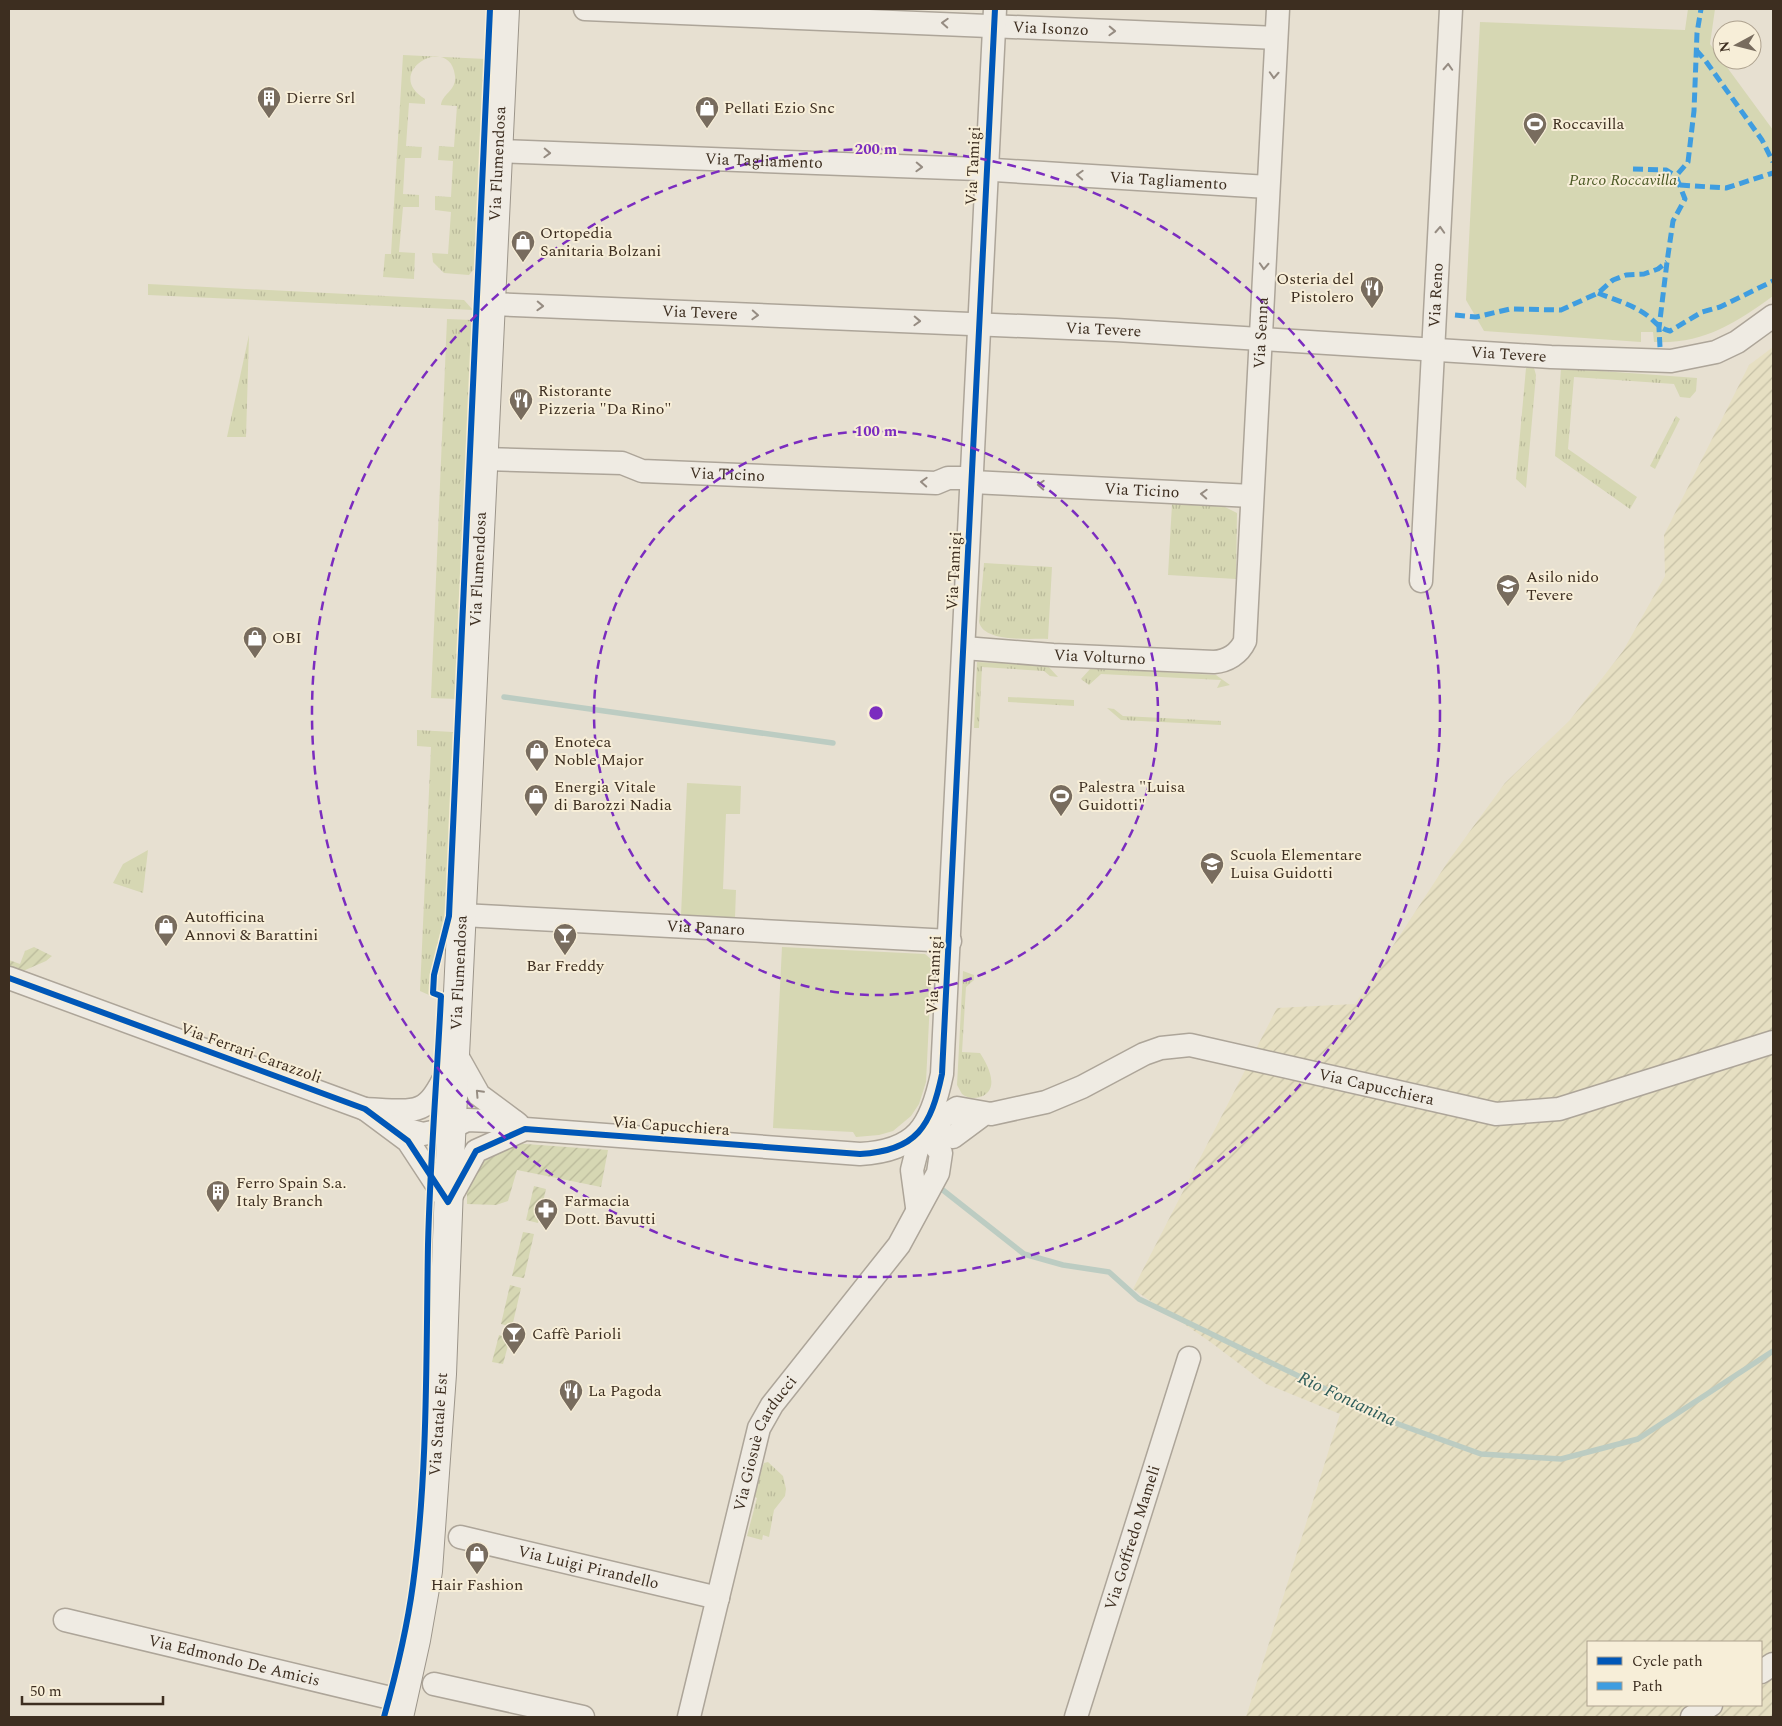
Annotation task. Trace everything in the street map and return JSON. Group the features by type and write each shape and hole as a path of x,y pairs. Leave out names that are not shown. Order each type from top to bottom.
{"street":[{"name":"Via Flumendosa","path":"451,1128 505,9"},
{"name":"Via Isonzo","path":"585,9 994,17 1276,38"},
{"name":"Via Senna","path":"1236,654 1245,642 1278,9"},
{"name":"Via Reno","path":"1421,580 1451,9"},
{"name":"Via Tamigi","path":"922,1130 932,1114 942,1074 994,17"},
{"name":"Via Tagliamento","path":"498,151 986,170 1268,187"},
{"name":"Via Tevere","path":"492,304 980,324 1434,348 1551,357 1671,361 1716,352 1737,342 1773,316"},
{"name":"Via Ticino","path":"484,458 622,463 638,470 936,483 948,478 1252,496"},
{"name":"Via Volturno","path":"964,648 1053,655 1214,662 1221,662 1236,654"},
{"name":"Via Panaro","path":"462,915 950,941"},
{"name":"Via Ferrari Carazzoli","path":"9,978 364,1109 408,1141 448,1202"},
{"name":"Via Capucchiera","path":"451,1128 466,1120 833,1153 887,1151 901,1145 957,1108 984,1114 1046,1102 1082,1087 1144,1054 1162,1048 1190,1045 1218,1049 1496,1114 1559,1109 1773,1042"},
{"path":"417,1111 433,1099 456,1054"},
{"path":"456,1054 479,1095 520,1125"},
{"name":"Via Ferrari Carazzoli","path":"364,1109 417,1111 433,1116 451,1128"},
{"name":"Via Capucchiera","path":"448,1202 476,1151 520,1125"},
{"name":"Via Ferrari Carazzoli","path":"388,1126 423,1134 451,1128"},
{"path":"451,1128 469,1136 494,1141"},
{"name":"Via Statale Est","path":"401,1709 428,1571 442,1374 451,1128"},
{"path":"918,1207 912,1170 922,1130"},
{"name":"Via Giosuè Carducci","path":"688,1717 759,1428 778,1398 899,1245 931,1184 923,1161 922,1130"},
{"path":"887,1151 918,1207"},
{"name":"Via Goffredo Mameli","path":"1076,1717 1188,1358"},
{"name":"Via Luigi Pirandello","path":"460,1537 718,1598"},
{"name":"Via Edmondo De Amicis","path":"65,1620 401,1709"},
{"path":"1762,1671 1773,1664"},
{"path":"434,1684 582,1717"},
{"path":"1692,1717 1709,1706"}],"shaded area":[{"path":"1773,347 1773,1717 1246,1717 1340,1414 1266,1384 1209,1341 1133,1289 1277,1008 1355,1004 1449,860 1505,783 1570,720 1623,651 1665,576 1664,535 1749,365"}],"green space":[{"name":"Parco Roccavilla","path":"1688,9 1715,9 1710,44 1712,47 1712,70 1729,70 1773,130 1773,296 1718,330 1688,340 1672,342 1654,342 1653,332 1641,332 1641,342 1484,331 1466,300 1480,22 1685,30"},
{"path":"403,55 486,59 476,267 469,275 444,273 433,262 432,253 448,254 451,212 435,210 435,196 451,197 453,161 438,160 439,146 454,147 457,106 441,105 454,85 455,76 450,63 442,57 432,57 422,61 414,69 410,78 413,89 425,99 425,104 409,103 406,146 422,147 421,158 405,158 403,194 419,195 419,207 403,207 399,252 415,253 414,279 383,277 385,254 391,254"},
{"path":"148,284 464,300 473,310 148,295"},
{"path":"447,319 472,320 457,699 431,698"},
{"path":"249,335 246,437 227,437"},
{"path":"1526,368 1534,368 1536,375 1526,488 1516,479"},
{"path":"1561,368 1697,378 1696,391 1690,398 1680,397 1674,384 1574,377 1568,449 1637,497 1630,509 1555,456"},
{"path":"1676,416 1680,419 1655,469 1650,466"},
{"path":"1172,504 1223,506 1237,513 1236,579 1168,575"},
{"path":"984,563 1052,567 1048,639 1009,638 989,633 983,629 979,622"},
{"path":"977,662 1047,665 1058,677 1050,676 1044,671 982,667 979,728 974,728"},
{"path":"1091,668 1216,675 1230,685 1217,688 1221,680 1101,674 1089,685 1081,679"},
{"path":"1008,697 1074,700 1074,706 1008,702"},
{"path":"1107,708 1114,709 1123,716 1221,721 1221,725 1121,720"},
{"path":"417,730 453,732 446,921 430,979 429,995 420,991 431,747 417,746"},
{"path":"687,783 741,786 740,814 726,814 723,889 736,890 735,918 681,915"},
{"path":"148,850 143,893 113,883 123,864"},
{"path":"34,947 52,956 46,961 23,971 9,966 9,960 20,964 25,951"},
{"path":"782,947 925,954 932,960 926,1082 919,1104 911,1116 893,1131 879,1135 856,1137 853,1132 773,1128"},
{"path":"963,971 974,975 974,980 966,987 962,1052 980,1053 991,1077 990,1089 986,1094 975,1098 962,1094 957,1085"},
{"path":"512,1143 608,1150 601,1187 517,1170 508,1201 496,1205 467,1204 467,1186 474,1165"},
{"path":"534,1186 546,1189 538,1223 526,1220"},
{"path":"523,1232 534,1234 524,1278 512,1276"},
{"path":"510,1285 521,1288 512,1327 501,1324"},
{"path":"499,1335 510,1338 503,1364 492,1362"},
{"path":"768,1462 783,1476 786,1489 785,1496 774,1510 769,1537 763,1535 762,1540 747,1536 757,1498 752,1496 764,1463"}],"waterway":[{"path":"504,697 833,743"},
{"name":"Rio Fontanina","path":"939,1187 1024,1254 1063,1265 1109,1272 1139,1299 1398,1424 1481,1454 1561,1459 1638,1439 1773,1351"}],"marked path":[{"path":"1660,347 1659,328 1673,221 1685,199 1676,176 1688,162 1694,111 1697,33 1701,9"},
{"path":"1696,50 1762,140 1773,162"},
{"path":"1633,169 1666,170 1676,176"},
{"path":"1680,185 1726,188 1773,173"},
{"path":"1455,315 1476,317 1510,309 1561,310 1598,293 1613,280 1626,275 1644,274 1658,269 1667,262"},
{"path":"1598,293 1637,309 1660,327 1670,331 1702,312 1720,307 1773,281"}],"cycle path":[{"path":"384,1717 408,1618 418,1542 424,1457 429,1214 441,996 433,993 434,975 449,916 490,9"},
{"path":"9,978 365,1109 408,1141 448,1202 476,1151 525,1129 860,1154 895,1148 908,1141 918,1132 933,1108 942,1074 995,9"}],"place":[{"name":"Dierre Srl","path":"269,119"},
{"name":"Pellati Ezio Snc","path":"707,129"},
{"name":"Roccavilla","path":"1535,145"},
{"name":"Ortopedia Sanitaria Bolzani","path":"523,263"},
{"name":"Osteria del Pistolero","path":"1372,309"},
{"name":"Ristorante Pizzeria \"Da Rino\"","path":"521,421"},
{"name":"Asilo nido Tevere","path":"1508,607"},
{"name":"OBI","path":"255,659"},
{"name":"Enoteca Noble Major","path":"537,772"},
{"name":"Energia Vitale di Barozzi Nadia","path":"536,817"},
{"name":"Palestra \"Luisa Guidotti\"","path":"1061,817"},
{"name":"Scuola Elementare Luisa Guidotti","path":"1212,885"},
{"name":"Autofficina Annovi & Barattini","path":"166,947"},
{"name":"Bar Freddy","path":"565,956"},
{"name":"Ferro Spain S.a. Italy Branch","path":"218,1213"},
{"name":"Farmacia Dott. Bavutti","path":"546,1231"},
{"name":"Caffè Parioli","path":"514,1355"},
{"name":"La Pagoda","path":"571,1412"},
{"name":"Hair Fashion","path":"477,1575"}]}
